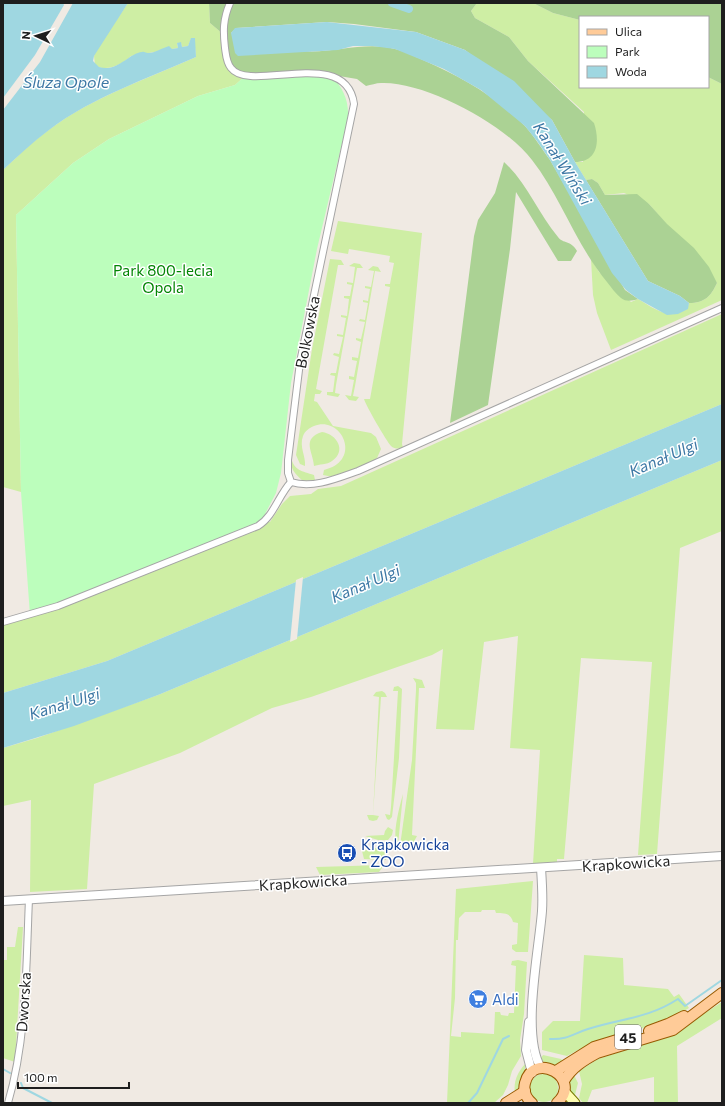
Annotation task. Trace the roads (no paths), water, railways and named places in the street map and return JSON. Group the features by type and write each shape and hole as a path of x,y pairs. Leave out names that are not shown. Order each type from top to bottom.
{"main road":[{"name":"45","path":"557,1103 568,1074 586,1059 597,1053 673,1030 691,1018 722,993"},
{"name":"45","path":"556,1071 594,1047 668,1024 704,1006"},
{"path":"528,1103 525,1091 526,1080 536,1070 547,1068 556,1071 575,1103"},
{"path":"506,1103 525,1091"}],"street":[{"name":"Bolkowska","path":"230,3 222,24 228,62 231,69 236,73 245,76 331,75 343,83 351,95 354,104 300,362 288,460 288,474 291,482"},
{"path":"3,622 64,604 258,526 269,517 283,491 291,482 299,485 336,479 390,457 722,308"},
{"name":"Krapkowicka","path":"3,901 722,856"},
{"path":"536,1070 532,1046 532,1006 542,911 541,868"},
{"name":"Dworska","path":"8,1103 16,1073 22,1024 29,899"}],"water":[{"path":"3,3 63,3 64,5 35,55 3,98"},
{"name":"Śluza Opole","path":"73,3 128,3 94,56 93,61 99,67 105,68 117,65 137,53 151,53 169,46 172,49 178,48 177,43 181,42 182,47 188,46 191,38 195,38 196,57 120,89 83,108 66,118 43,135 3,170 3,110 40,62"},
{"name":"Kanał Wiński","path":"327,22 416,32 465,50 514,81 552,120 575,162 648,281 680,296 689,303 688,309 678,314 667,315 638,299 626,290 612,273 550,160 525,126 481,90 444,69 395,49 372,46 353,46 338,50 238,56 235,53 231,33 235,28"},
{"name":"Kanał Ulgi","path":"722,404 722,460 158,695 74,726 3,748 3,693 107,661"}],"waterway":[{"path":"392,3 409,9"},
{"path":"550,1039 566,1038 600,1025 656,1011 678,999 685,1006 722,980"},
{"path":"468,1103 477,1093 503,1039 509,1036"},
{"path":"3,1069 10,1073"},
{"path":"21,1083 23,1088 52,1103"}],"place":[{"name":"Krapkowicka - ZOO","path":"347,853"},
{"name":"Aldi","path":"478,999"}],"park label":[{"name":"Park 800-lecia Opola","path":"163,278"}]}
